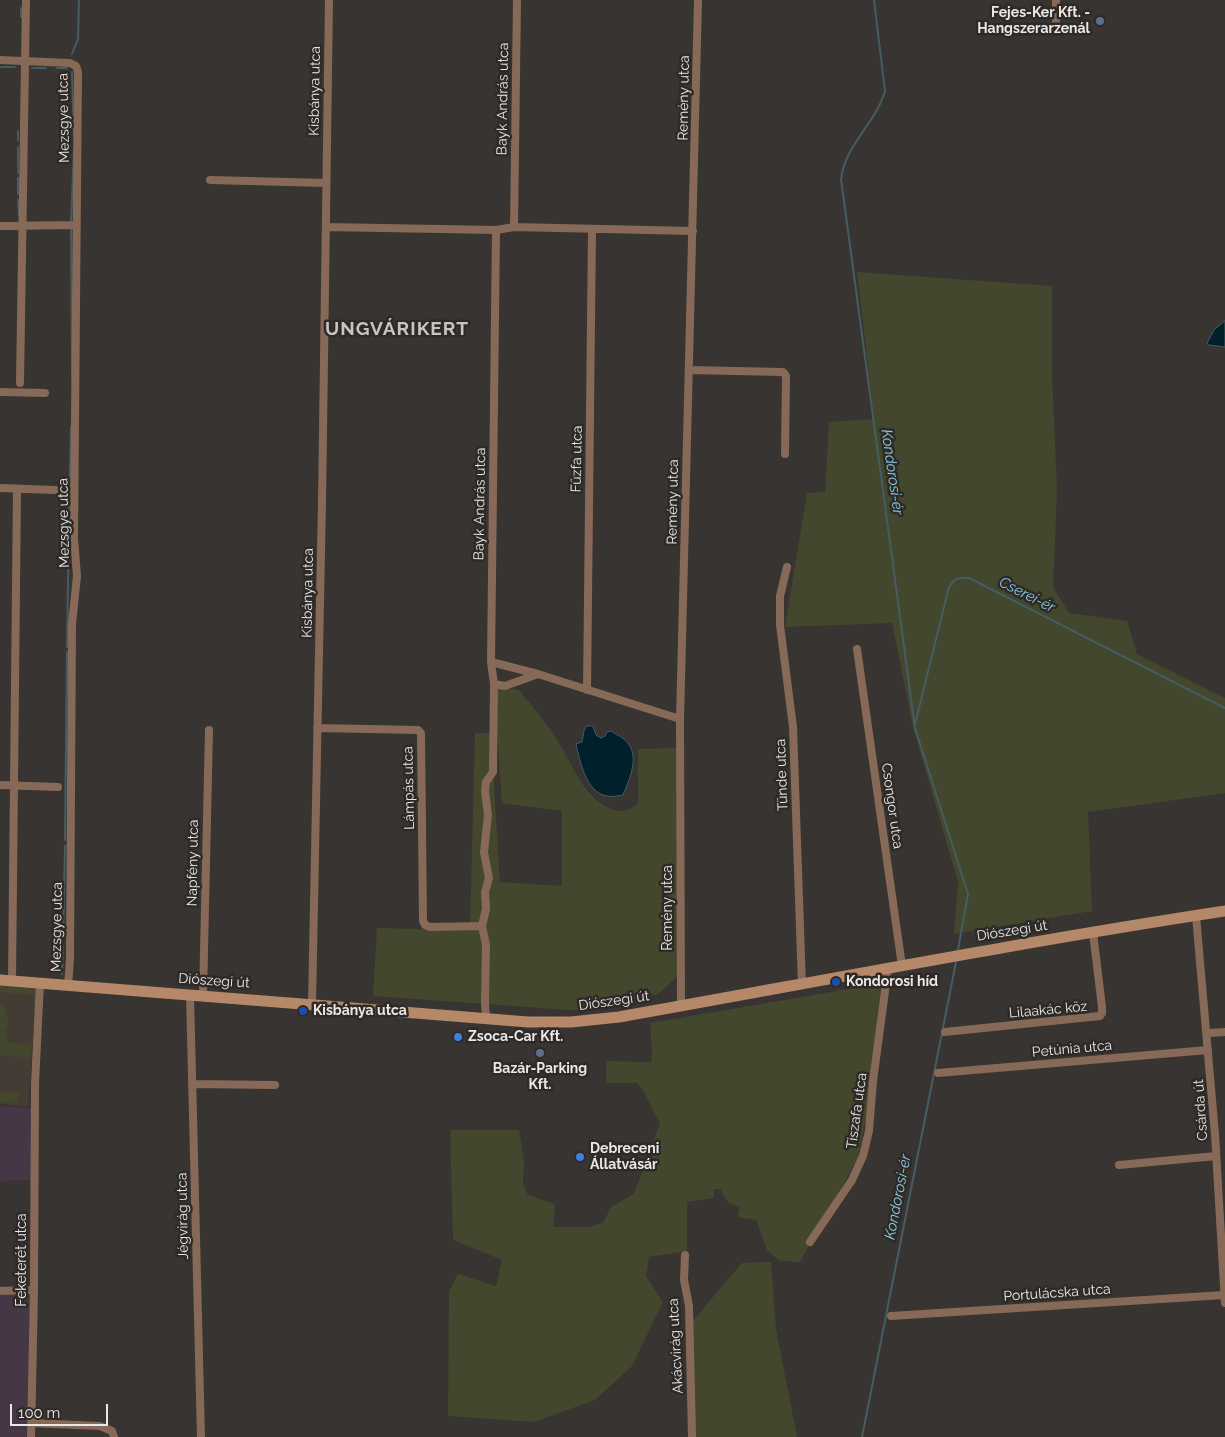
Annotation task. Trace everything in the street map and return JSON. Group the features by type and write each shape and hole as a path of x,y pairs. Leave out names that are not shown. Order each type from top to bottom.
{"main road":[{"name":"Diószegi út","path":"0,980 528,1022 571,1022 619,1017 1162,920 1225,911"}],"street":[{"path":"20,383 26,0"},
{"name":"Kisbánya utca","path":"312,1004 329,0"},
{"name":"Bayk András utca","path":"514,227 517,0"},
{"name":"Remény utca","path":"681,1006 680,720 694,231 698,0"},
{"path":"1056,0 1056,28"},
{"path":"0,60 26,61"},
{"name":"Mezsgye utca","path":"26,61 70,62 76,66 78,72 74,544 77,576 72,624 70,949 68,986"},
{"path":"210,180 326,182"},
{"path":"0,226 76,225"},
{"path":"326,227 496,230 514,227 694,231"},
{"name":"Fűzfa utca","path":"588,690 592,229"},
{"name":"Bayk András utca","path":"486,1018 486,945 482,926 486,909 485,892 489,878 484,852 488,815 485,791 486,782 493,772 494,684 491,662 496,230"},
{"path":"689,370 783,372 786,376 785,454"},
{"path":"0,392 45,393"},
{"path":"0,488 54,490"},
{"path":"12,981 17,489"},
{"name":"Tünde utca","path":"787,567 780,596 780,625 793,727 802,984"},
{"name":"Csongor utca","path":"857,649 902,966"},
{"path":"491,662 538,674 680,720"},
{"path":"494,684 505,686 538,674"},
{"name":"Lámpás utca","path":"317,728 418,730 421,733 423,917 426,925 430,927 482,926"},
{"name":"Napfény utca","path":"203,996 209,730"},
{"path":"0,786 58,787"},
{"name":"Csárda út","path":"1196,916 1208,1033 1223,1239 1225,1299"},
{"name":"Lilaakác köz","path":"945,1032 1100,1016 1102,1007 1093,933"},
{"name":"Tiszafa utca","path":"810,1242 852,1180 863,1156 869,1131 873,1081 888,969"},
{"name":"Feketerét utca","path":"31,1437 35,1084 40,983"},
{"name":"Jégvirág utca","path":"190,995 201,1437"},
{"path":"1208,1033 1225,1032"},
{"name":"Petúnia utca","path":"938,1073 1208,1050"},
{"path":"192,1084 275,1085"},
{"path":"1215,1134 1225,1133"},
{"path":"1119,1165 1216,1156"},
{"name":"Akácvirág utca","path":"685,1255 684,1280 689,1306 692,1437"},
{"path":"0,1291 34,1290"},
{"name":"Portulácska utca","path":"891,1316 1225,1299"},
{"path":"31,1423 100,1426 112,1431 114,1437"}],"shaded area":[{"path":"0,983 37,985 28,1107 0,1104"},
{"path":"0,1106 39,1109 33,1180 0,1181"},
{"path":"0,1286 27,1286 34,1290 35,1437 0,1437"}],"green space":[{"path":"857,272 1052,286 1052,374 1057,490 1053,587 1069,613 1127,621 1137,654 1225,698 1225,793 1088,812 1092,911 954,934 958,882 913,727 892,623 785,627 807,493 825,492 829,422 874,419"},
{"path":"494,686 519,690 553,733 585,788 601,804 611,809 626,810 638,803 638,749 679,748 679,975 657,995 644,994 635,997 624,1005 583,1011 373,996 377,928 470,930 475,733 491,733 500,882 562,886 562,811 502,803"},
{"path":"884,983 872,1089 858,1158 800,1262 780,1261 767,1250 756,1220 738,1217 740,1207 728,1202 720,1189 714,1189 714,1198 687,1202 687,1251 649,1257 646,1276 663,1302 632,1366 595,1400 534,1422 448,1416 449,1291 458,1274 496,1286 502,1260 453,1240 450,1130 519,1130 524,1161 523,1184 528,1195 555,1204 553,1227 588,1227 603,1223 611,1207 634,1194 660,1123 637,1083 606,1083 606,1061 651,1062 650,1023"},
{"path":"0,985 33,988 36,990 36,994 0,992"},
{"path":"0,1005 5,1005 6,1015 8,1016 7,1030 0,1029"},
{"path":"0,1031 6,1031 6,1042 31,1045 30,1058 0,1055"},
{"path":"0,1091 19,1093 18,1104 0,1102"},
{"path":"771,1262 776,1329 797,1437 694,1437 691,1323 742,1263"}],"water":[{"path":"1225,321 1225,347 1209,345 1207,343 1214,330"},
{"path":"587,726 593,726 596,735 601,738 611,731 628,743 632,750 633,765 623,795 607,796 600,794 589,783 582,767 576,744 582,742"}],"waterway":[{"path":"72,54 78,39 79,0"},
{"name":"Kondorosi-ér","path":"874,0 885,91 881,103 848,155 841,179 915,728 968,894 958,950"},
{"path":"21,8 21,17"},
{"path":"0,67 15,67"},
{"path":"32,68 46,68"},
{"path":"57,68 67,68"},
{"path":"72,72 74,138"},
{"path":"18,131 18,140"},
{"path":"18,147 18,168"},
{"path":"71,221 74,150"},
{"path":"18,178 18,194"},
{"path":"18,200 19,215"},
{"path":"71,230 72,375"},
{"path":"69,515 71,427"},
{"path":"67,647 69,520"},
{"name":"Cserei-ér","path":"915,724 949,587 955,580 962,578 969,578 1225,708"},
{"path":"65,840 67,652"},
{"path":"63,940 65,846"},
{"path":"62,974 63,946"},
{"name":"Kondorosi-ér","path":"862,1437 956,962"}],"place":[{"name":"Fejes-Ker Kft. - Hangszerarzenál","path":"1100,21"},
{"name":"Kondorosi híd","path":"836,982"},
{"name":"Kisbánya utca","path":"303,1011"},
{"name":"Zsoca-Car Kft.","path":"458,1037"},
{"name":"Bazár-Parking Kft.","path":"540,1053"},
{"name":"Debreceni Állatvásár","path":"580,1157"}],"district":[{"name":"UNGVÁRIKERT","path":"397,329"}]}
